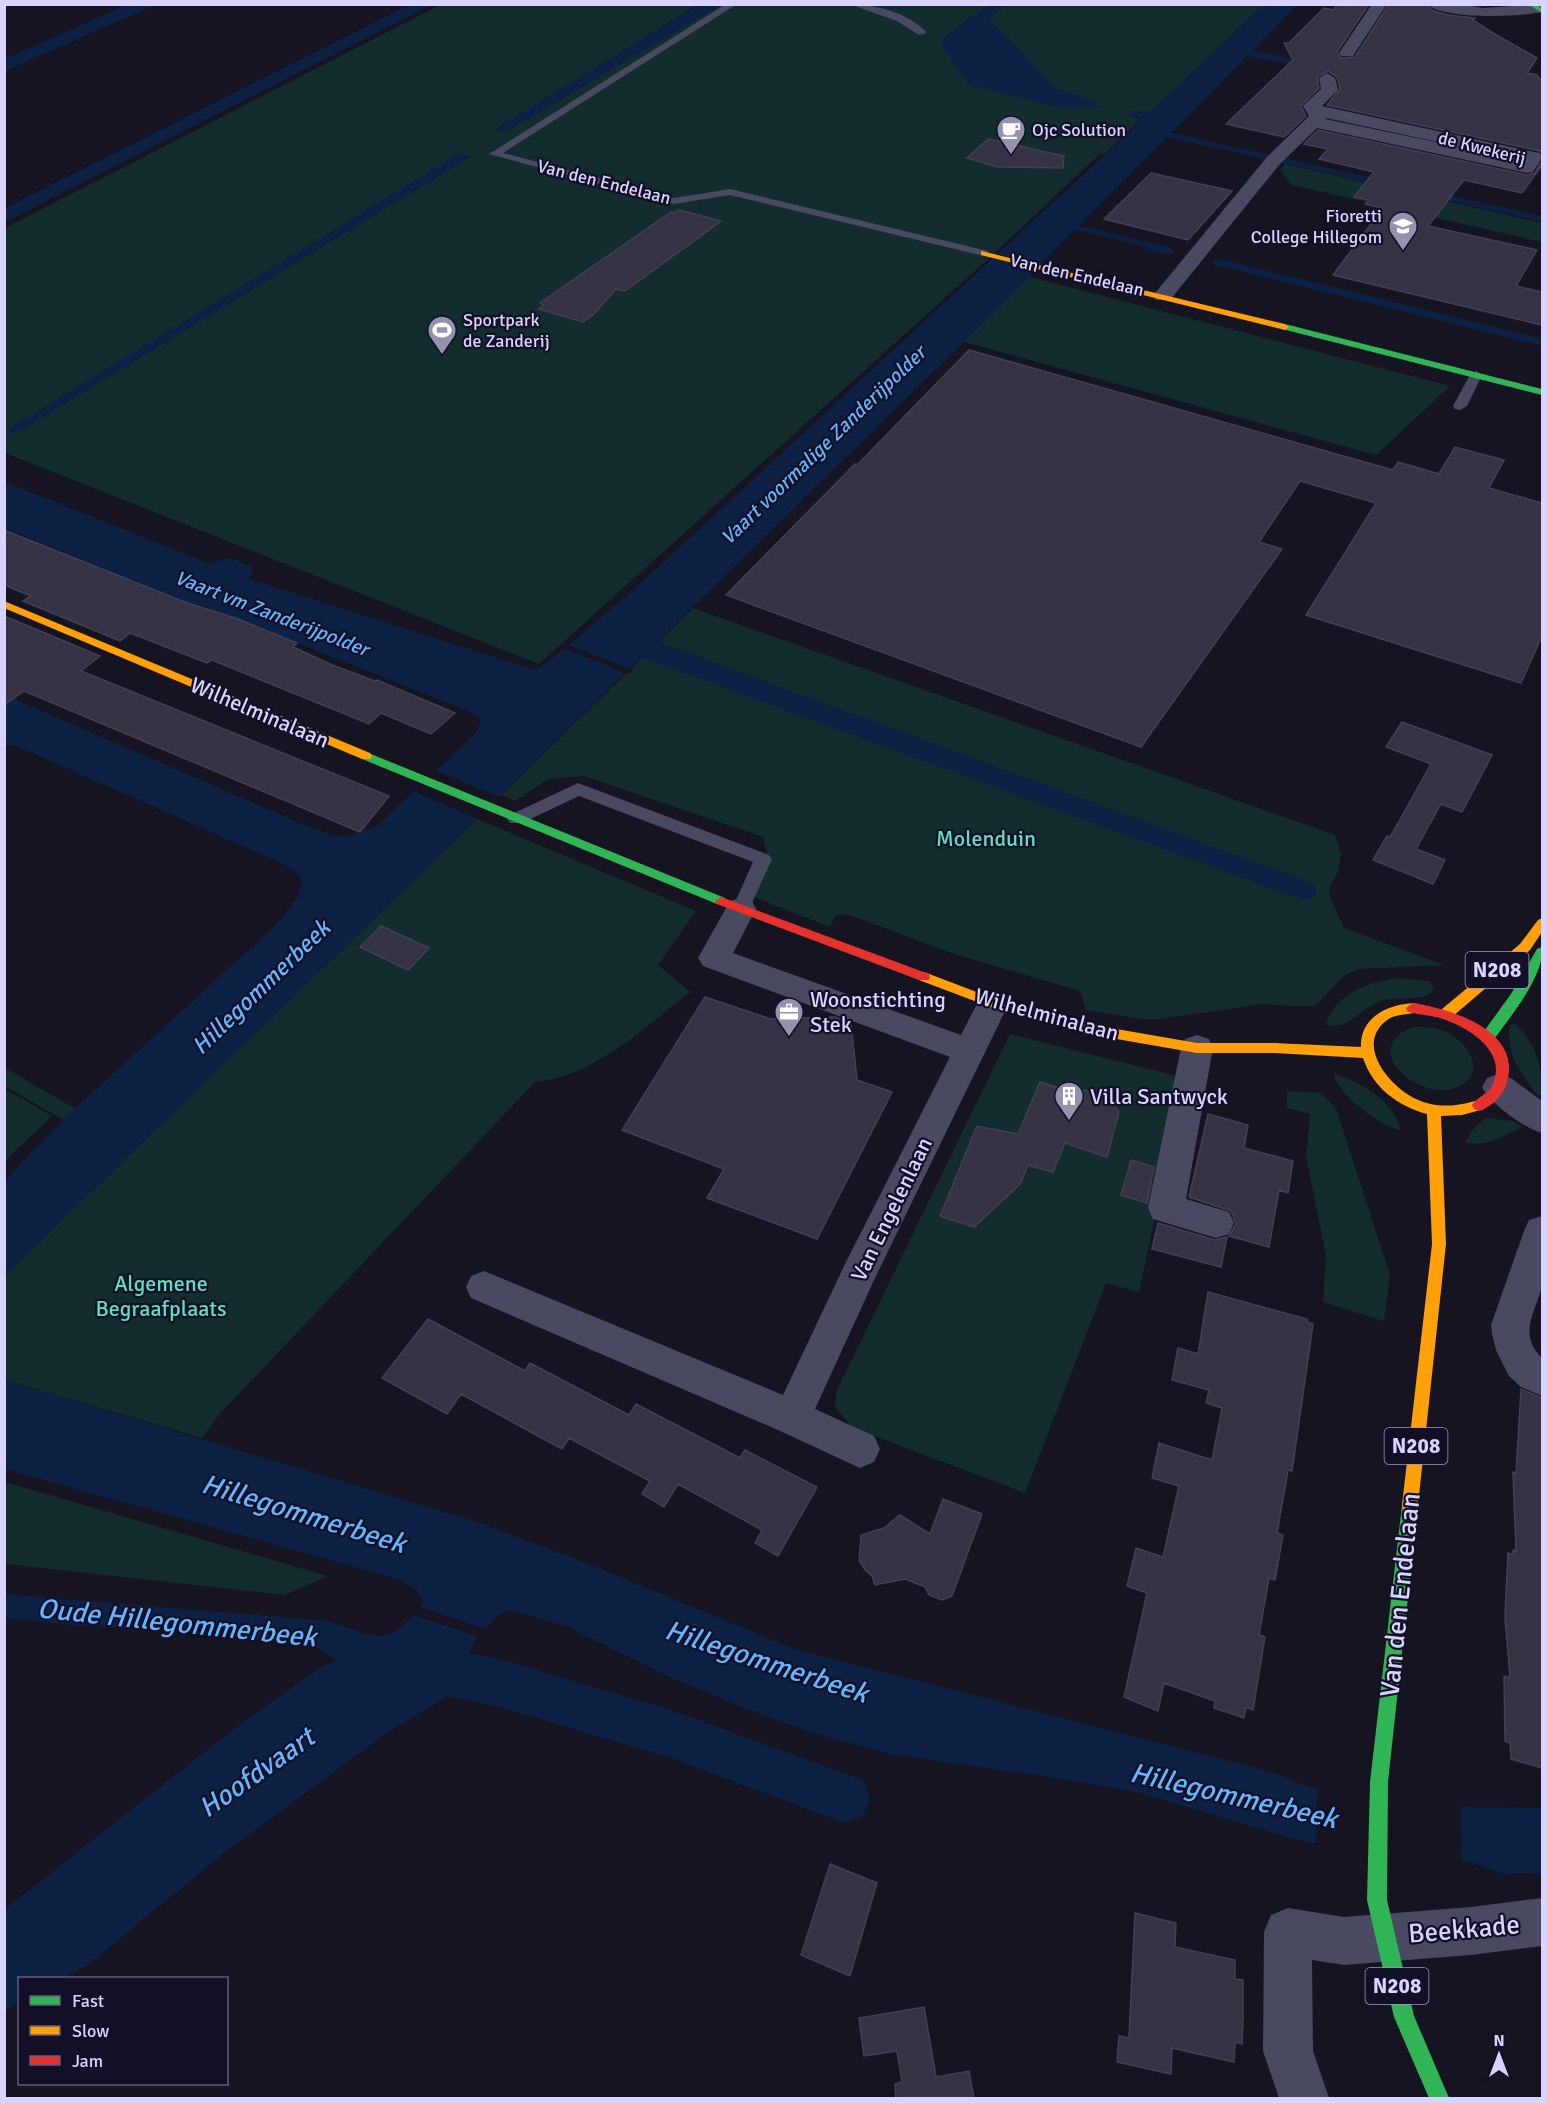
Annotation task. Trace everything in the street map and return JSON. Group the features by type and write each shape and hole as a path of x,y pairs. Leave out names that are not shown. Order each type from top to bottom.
{"main road":[{"name":"Van den Endelaan","path":"984,254 1163,296 1542,392"},
{"name":"Wilhelminalaan","path":"4,604 496,811 741,909 993,1003 1074,1025 1197,1048 1274,1048 1366,1053"},
{"name":"N208","path":"1446,1013 1525,947 1542,923"},
{"name":"N208","path":"1487,1038 1516,998 1542,952"},
{"name":"N208","path":"1366,1053 1367,1034 1384,1016 1397,1010 1413,1008 1446,1013 1469,1023 1487,1038 1502,1063 1503,1071 1499,1087"},
{"path":"1366,1053 1371,1068 1388,1089 1414,1104 1434,1110 1449,1112 1475,1107 1486,1102 1499,1087"},
{"name":"Van den Endelaan","path":"1434,1110 1439,1244 1379,1782 1377,1900 1404,2017 1439,2098"}],"street":[{"path":"1347,53 1380,4"},
{"path":"1434,4 1483,13 1537,8"},
{"path":"1508,11 1542,28"},
{"path":"1314,116 1312,106 1330,90 1327,78"},
{"name":"de Kwekerij","path":"1314,116 1534,157 1527,168 1314,116"},
{"name":"Van den Endelaan","path":"1163,296 1277,157 1314,116"},
{"path":"741,909 714,958 969,1051"},
{"name":"Van Engelenlaan","path":"792,1417 858,1275 993,1003"},
{"path":"1197,1048 1166,1208 1216,1223"},
{"path":"1499,1087 1542,1119"},
{"path":"1538,1377 1519,1361 1511,1341 1510,1325 1542,1231"},
{"path":"484,1287 792,1417 860,1449"},
{"name":"Beekkade","path":"1385,1936 1471,1931 1542,1922"},
{"path":"1304,2098 1288,2051 1288,1932 1344,1941 1385,1936"}],"lane":[{"name":"Van den Endelaan","path":"733,4 494,154 674,201 730,192 984,254"},
{"path":"853,4 908,23 919,28 922,33"},
{"path":"1460,406 1476,375"},
{"path":"516,819 578,789 763,859 741,909"}],"green space":[{"name":"Sportpark de Zanderij","path":"440,5 1263,5 1154,109 1104,154 1101,153 987,260 539,664 5,453 5,228"},
{"path":"1285,164 1542,223 1542,242 1292,185 1280,170"},
{"path":"1027,276 1450,386 1376,455 964,342"},
{"name":"Molenduin","path":"693,608 1335,835 1341,854 1338,872 1331,884 1329,895 1344,928 1444,965 1359,969 1345,975 1315,1006 1263,1004 1159,1019 1142,1019 1086,1010 1080,991 951,953 858,918 841,914 834,918 830,927 751,896 768,859 763,837 584,776 548,779 515,801 501,795"},
{"name":"Algemene Begraafplaats","path":"477,819 696,911 658,965 690,992 637,1034 597,1061 577,1071 535,1082 216,1418 202,1438 5,1380 5,1275"},
{"path":"1398,978 1429,981 1434,988 1432,992 1421,997 1381,1001 1348,1021 1334,1026 1326,1025 1337,1005 1354,991"},
{"path":"1514,1023 1528,1038 1537,1056 1541,1075 1541,1095 1537,1095 1512,1055 1509,1036 1510,1025"},
{"path":"1412,1027 1429,1027 1440,1030 1460,1041 1471,1056 1473,1064 1468,1080 1460,1086 1446,1090 1430,1089 1414,1082 1402,1073 1393,1061 1391,1049 1396,1037"},
{"path":"1010,1034 1185,1078 1139,1292 1106,1283 1025,1493 853,1428 835,1407 837,1390"},
{"path":"5,1068 76,1109 63,1120 5,1086"},
{"path":"1334,1073 1375,1094 1391,1110 1401,1130 1383,1123 1350,1099 1336,1081"},
{"path":"5,1089 52,1116 5,1161"},
{"path":"1287,1091 1321,1093 1336,1108 1390,1275 1384,1321 1323,1302 1326,1255 1306,1157 1310,1114 1287,1108"},
{"path":"1486,1118 1513,1121 1522,1127 1487,1142 1472,1144 1465,1142 1474,1128"},
{"path":"4,1482 328,1576 285,1595 5,1564"}],"water":[{"path":"129,4 155,5 5,71 5,59"},
{"path":"698,4 721,5 506,132 494,130"},
{"path":"409,5 431,5 5,222 5,208"},
{"path":"988,5 1006,5 989,18 1054,87 1094,102 1098,108 1059,108 968,84 941,43 941,39"},
{"path":"1263,5 1297,5 1253,50 1326,66 1322,71 1247,56 964,342 660,639 661,642 729,668 1306,881 1315,886 1316,893 1311,900 1300,899 649,660 639,659 364,929 5,1275 5,1181 57,1126 270,930 291,906 303,882 298,874 284,864 14,745 5,745 5,695 302,824 331,835 347,837 376,827 477,732 481,721 478,715 207,607 178,599 5,528 5,482 211,564 227,559 252,566 253,571 249,579 535,670 548,662 629,594 1135,127 1139,119 1129,115 1129,111 1154,109"},
{"path":"458,154 470,157 15,434 5,431"},
{"path":"5,1380 471,1520 579,1560 795,1649 1272,1772 1312,1788 1467,1807 1542,1808 1542,1873 1503,1874 1468,1861 1305,1842 1141,1793 1064,1779 890,1754 810,1732 744,1708 668,1676 568,1627 510,1610 498,1615 476,1639 446,1697 388,1732 224,1853 89,1964 65,1977 18,1977 18,2003 5,2011 5,1909 230,1732 322,1666 336,1661 318,1648 296,1642 5,1618 5,1594 328,1621 360,1632 382,1636 401,1627 424,1602 415,1589 401,1580 5,1469"}],"pier":[{"path":"566,644 633,670 628,674 561,647"},
{"path":"432,769 502,798 480,820 410,790"},
{"path":"417,1606 489,1630 482,1638 411,1614"},
{"path":"1318,1786 1461,1803 1462,1864 1315,1847"}],"building":[{"path":"1338,4 1369,4 1337,52 1341,58 1355,57 1389,4 1425,4 1434,11 1448,15 1475,18 1473,20 1493,33 1537,58 1527,73 1537,75 1542,82 1542,153 1327,105 1340,89 1337,77 1328,71 1317,77 1319,88 1301,106 1306,116 1284,137 1226,124 1293,60 1284,43 1289,43 1324,8 1333,10"},
{"path":"1318,130 1527,175 1535,173 1542,161 1542,165 1522,193 1464,180 1428,226 1537,250 1516,286 1542,292 1542,325 1333,275 1383,208 1365,204 1369,200 1354,197 1374,172 1319,159 1328,149 1304,144"},
{"path":"988,139 1064,156 1063,168 997,167 967,158"},
{"path":"1151,173 1232,191 1188,240 1104,219"},
{"path":"679,210 721,221 625,291 616,289 593,315 583,322 539,309 544,305 540,303 671,212 675,213"},
{"path":"969,350 1393,470 1398,462 1439,474 1455,447 1504,460 1489,488 1542,503 1542,636 1521,683 1306,615 1376,503 1300,481 1259,542 1282,549 1141,747 726,595"},
{"path":"4,530 182,601 238,619 297,643 293,647 332,665 377,680 455,713 431,734 381,713 369,724 212,660 207,663 130,633 120,641 23,601 31,596 4,585"},
{"path":"4,616 100,656 81,671 389,796 360,832 24,691 4,705"},
{"path":"1402,722 1492,755 1462,812 1441,804 1416,849 1445,860 1433,884 1373,860 1387,836 1390,837 1431,764 1386,747"},
{"path":"381,926 429,948 408,970 360,947"},
{"path":"705,997 771,1019 835,1017 851,1023 857,1080 892,1092 817,1239 707,1198 724,1169 622,1130"},
{"path":"1040,1082 1075,1093 1084,1090 1096,1093 1102,1101 1111,1102 1119,1112 1107,1157 1065,1143 1053,1172 1028,1165 1020,1184 974,1227 940,1216 977,1126 1018,1134"},
{"path":"1208,1114 1248,1125 1244,1148 1293,1161 1288,1193 1279,1190 1269,1247 1229,1236 1236,1224 1231,1211 1189,1197"},
{"path":"1131,1160 1154,1167 1147,1203 1121,1195"},
{"path":"1158,1223 1215,1240 1227,1237 1221,1267 1152,1249"},
{"path":"1208,1292 1307,1319 1307,1322 1313,1324 1292,1471 1288,1470 1277,1533 1283,1535 1275,1580 1269,1578 1259,1635 1265,1637 1253,1710 1246,1707 1244,1718 1214,1708 1215,1701 1164,1683 1158,1711 1124,1697 1147,1593 1127,1586 1136,1548 1163,1557 1179,1486 1152,1478 1159,1443 1212,1460 1222,1408 1206,1403 1209,1390 1172,1380 1178,1348 1198,1354"},
{"path":"428,1319 525,1371 530,1363 629,1415 636,1404 740,1458 745,1450 817,1487 778,1556 755,1543 762,1530 678,1484 664,1507 642,1494 650,1481 569,1438 562,1449 461,1394 447,1414 382,1378"},
{"path":"1521,1389 1542,1398 1542,1768 1511,1759 1510,1743 1505,1741 1504,1676 1510,1678 1505,1617 1508,1553 1513,1555 1513,1550 1516,1551 1513,1472 1516,1473"},
{"path":"943,1499 982,1514 952,1596 942,1600 929,1595 925,1587 905,1579 875,1585 872,1576 859,1560 861,1535 884,1528 900,1515 930,1534"},
{"path":"830,1864 877,1883 850,1976 801,1955"},
{"path":"1135,1913 1176,1923 1175,1947 1235,1960 1235,1979 1243,1980 1243,2018 1242,2044 1235,2042 1234,2062 1172,2048 1171,2074 1117,2062 1119,2036 1129,2038"},
{"path":"924,2007 936,2077 969,2071 974,2098 896,2098 895,2084 902,2082 897,2051 864,2056 859,2018"}],"waterway":[{"path":"1169,135 1379,182"},
{"path":"1436,195 1542,219"},
{"path":"1075,227 1156,247"},
{"path":"1150,246 1170,251"},
{"path":"1217,262 1542,342"},
{"path":"410,1665 500,1683 668,1733 845,1798"}],"traffic: fast":[{"path":"1531,4 1542,11"},
{"path":"1285,327 1542,392"},
{"path":"366,756 721,901"},
{"path":"1487,1038 1516,998 1542,952"},
{"path":"1410,1505 1379,1782 1377,1900 1404,2017 1439,2098"}],"traffic: slow":[{"path":"984,253 1285,327"},
{"path":"4,604 366,756"},
{"path":"1447,1013 1525,947 1542,923"},
{"path":"924,977 993,1003 1105,1032 1197,1048 1274,1048 1366,1053"},
{"path":"1413,1008 1385,1014 1372,1027 1367,1039 1367,1052 1379,1076 1400,1096 1428,1109 1454,1111 1479,1105"},
{"path":"1410,1505 1439,1244 1434,1110"}],"traffic: jam":[{"path":"721,901 924,977"},
{"path":"1413,1008 1459,1020 1487,1037 1497,1049 1502,1062 1500,1083 1491,1097 1479,1105"}],"place":[{"name":"Ojc Solution","path":"1011,156"},
{"name":"Fioretti College Hillegom","path":"1403,252"},
{"name":"Sportpark de Zanderij","path":"442,356"},
{"name":"Woonstichting Stek","path":"789,1038"},
{"name":"Villa Santwyck","path":"1069,1122"}],"water label":[{"name":"Vaart voormalige Zanderijpolder","path":"823,445"},
{"name":"Vaart vm Zanderijpolder","path":"272,613"},
{"name":"Hillegommerbeek","path":"261,987"},
{"name":"Hillegommerbeek","path":"304,1513"},
{"name":"Oude Hillegommerbeek","path":"177,1622"},
{"name":"Hillegommerbeek","path":"767,1661"},
{"name":"Hoofdvaart","path":"256,1772"},
{"name":"Hillegommerbeek","path":"1234,1795"}]}
